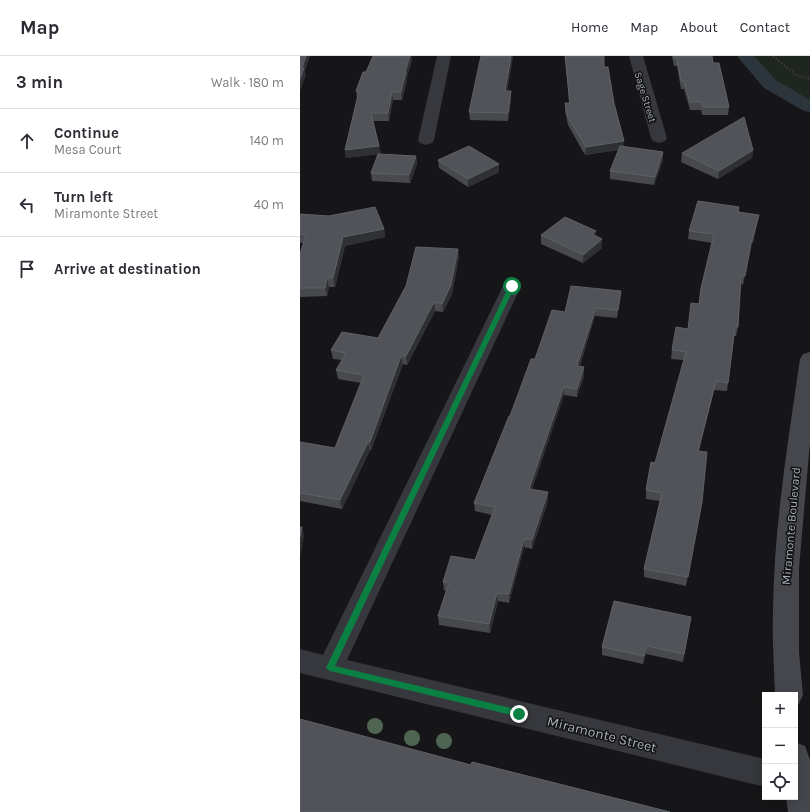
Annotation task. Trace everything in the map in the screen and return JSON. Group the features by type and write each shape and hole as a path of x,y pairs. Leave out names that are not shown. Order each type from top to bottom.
{"street":[{"path":"426,140 444,56"},
{"name":"Sage Street","path":"636,56 659,138"},
{"path":"330,668 512,286"},
{"name":"Miramonte Boulevard","path":"789,692 785,580 792,498 803,466 810,359"},
{"name":"Miramonte Street","path":"300,661 762,772"},
{"path":"799,775 803,812"}],"path":[{"path":"773,56 796,75 810,79"}],"shaded area":[{"path":"737,56 810,56 810,111 778,94 762,82 753,75"}],"building":[{"path":"300,56 306,56 300,79"},
{"path":"373,56 410,56 401,92 392,92 388,113 371,113 379,146 345,150 359,91 356,91 363,72 366,72"},
{"path":"481,56 511,56 505,91 511,91 508,113 469,112"},
{"path":"565,56 604,56 604,67 608,67 614,103 624,141 586,147 568,117 565,103 570,103"},
{"path":"674,56 712,56 713,63 719,63 729,107 703,107 702,102 690,102 684,81 681,81 677,58 674,58"},
{"path":"744,117 753,150 719,171 682,153"},
{"path":"469,146 499,164 468,179 438,160"},
{"path":"620,146 663,152 655,177 610,171"},
{"path":"378,154 416,156 409,175 371,173"},
{"path":"698,201 739,207 738,212 759,215 753,234 745,276 741,276 738,327 735,327 728,383 716,381 698,451 707,452 702,502 688,577 644,569 662,493 646,490 651,462 655,463 686,352 672,350 676,327 688,329 691,303 699,304 701,288 714,234 689,231"},
{"path":"375,207 384,229 343,237 333,278 327,278 325,288 300,288 300,254 306,235 300,234 300,214 329,216"},
{"path":"565,217 596,231 592,234 602,239 583,255 541,235"},
{"path":"416,247 458,249 451,285 442,304 434,302 406,356 401,356 370,442 368,442 340,500 300,493 300,442 335,448 364,375 336,370 346,353 331,350 342,332 378,338 406,286"},
{"path":"571,286 621,291 618,310 596,308 577,366 584,367 577,389 564,387 529,489 548,492 532,540 524,539 509,594 497,593 489,624 438,616 449,583 443,582 451,556 475,560 495,507 474,503 510,416 531,359 535,359 552,310 565,312"},
{"path":"614,601 691,617 684,654 647,646 644,656 602,647"},
{"path":"300,719 471,765 472,762 670,812 300,812"}],"waterway":[{"path":"745,56 770,84 810,107"}],"route":[{"path":"512,286 330,668 519,714"}]}
